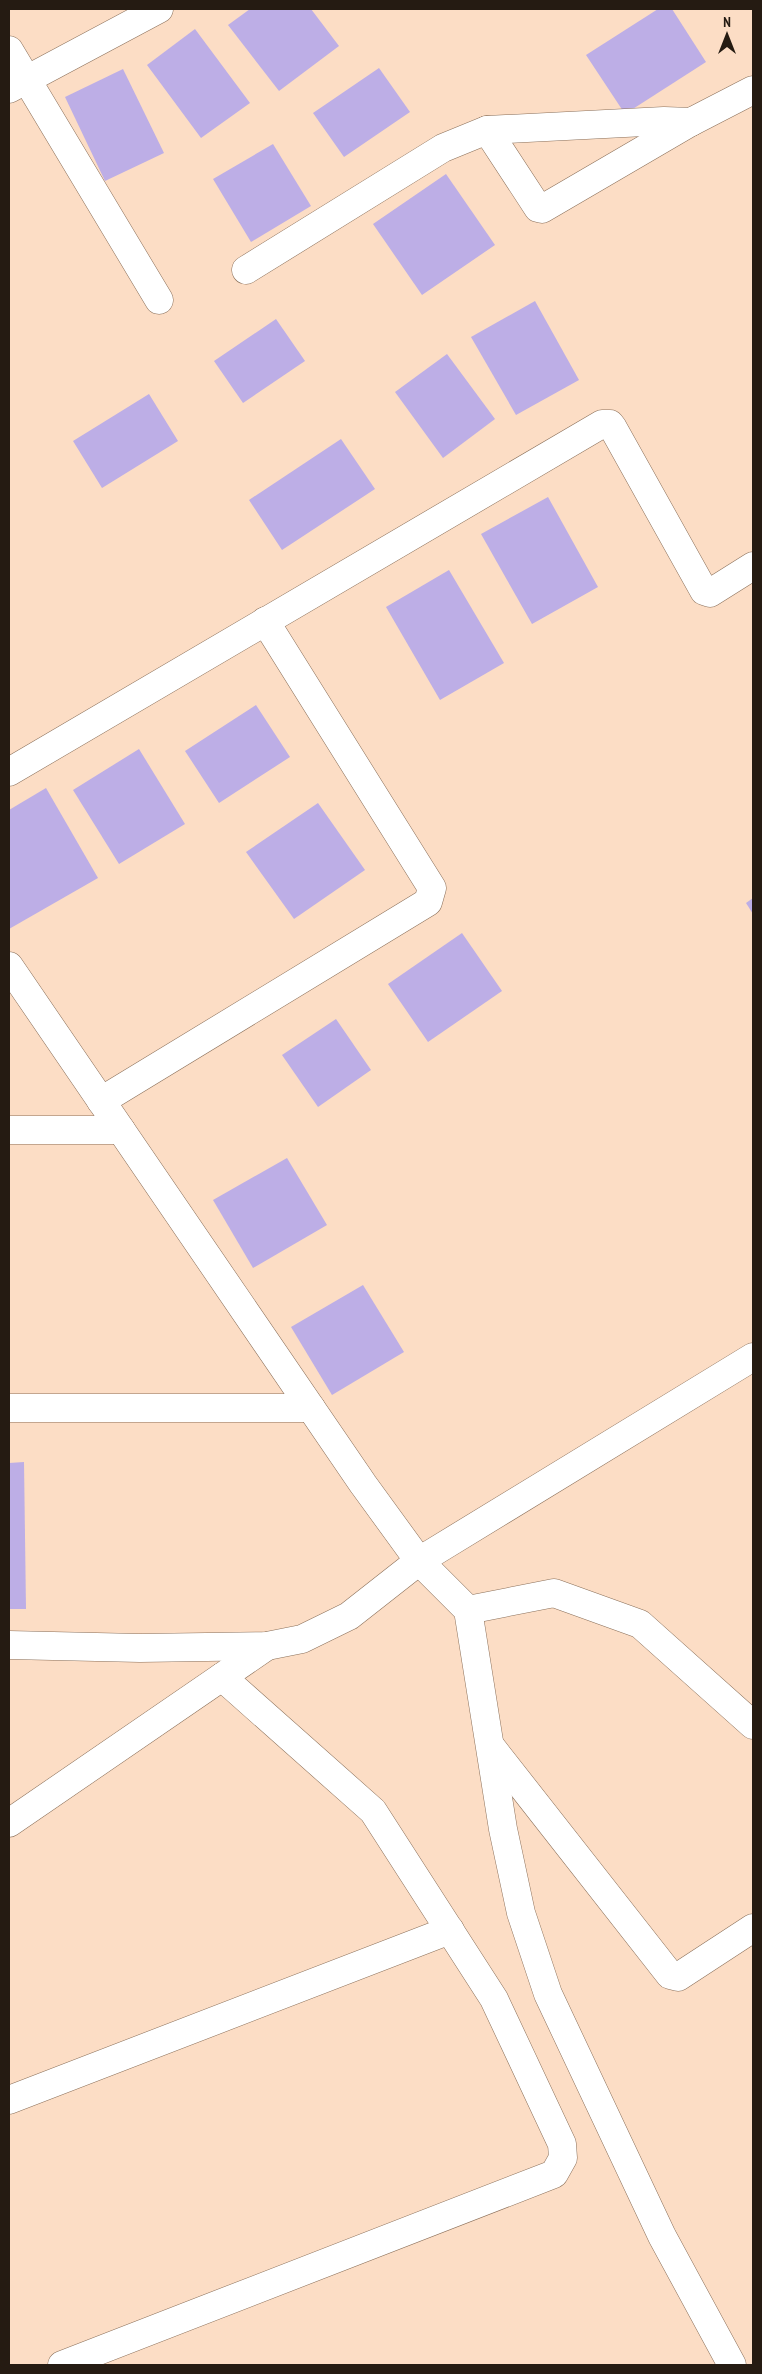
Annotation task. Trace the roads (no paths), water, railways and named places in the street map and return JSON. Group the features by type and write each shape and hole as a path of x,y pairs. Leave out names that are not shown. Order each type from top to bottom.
{"street":[{"path":"18,84 158,9"},
{"path":"9,50 18,84 159,300"},
{"path":"487,130 538,208 542,209 691,122 753,90"},
{"path":"246,270 443,148 487,130 664,121 691,122"},
{"path":"9,772 606,423 613,428 704,591 710,592 753,566"},
{"path":"101,1100 428,902 431,897 432,888 266,621"},
{"path":"9,966 311,1408 419,1561 468,1610 503,1829 521,1913 548,1994 662,2236 732,2365"},
{"path":"9,1130 121,1130"},
{"path":"9,1645 140,1648 267,1646 302,1639 349,1616 419,1561 753,1357"},
{"path":"9,1408 311,1408"},
{"path":"468,1610 554,1593 640,1624 753,1725"},
{"path":"9,1823 267,1646"},
{"path":"62,2365 554,2174 563,2158 562,2144 494,1999 373,1811 222,1677"},
{"path":"491,1747 670,1976 678,1977 753,1928"},
{"path":"9,2100 450,1930"}]}
